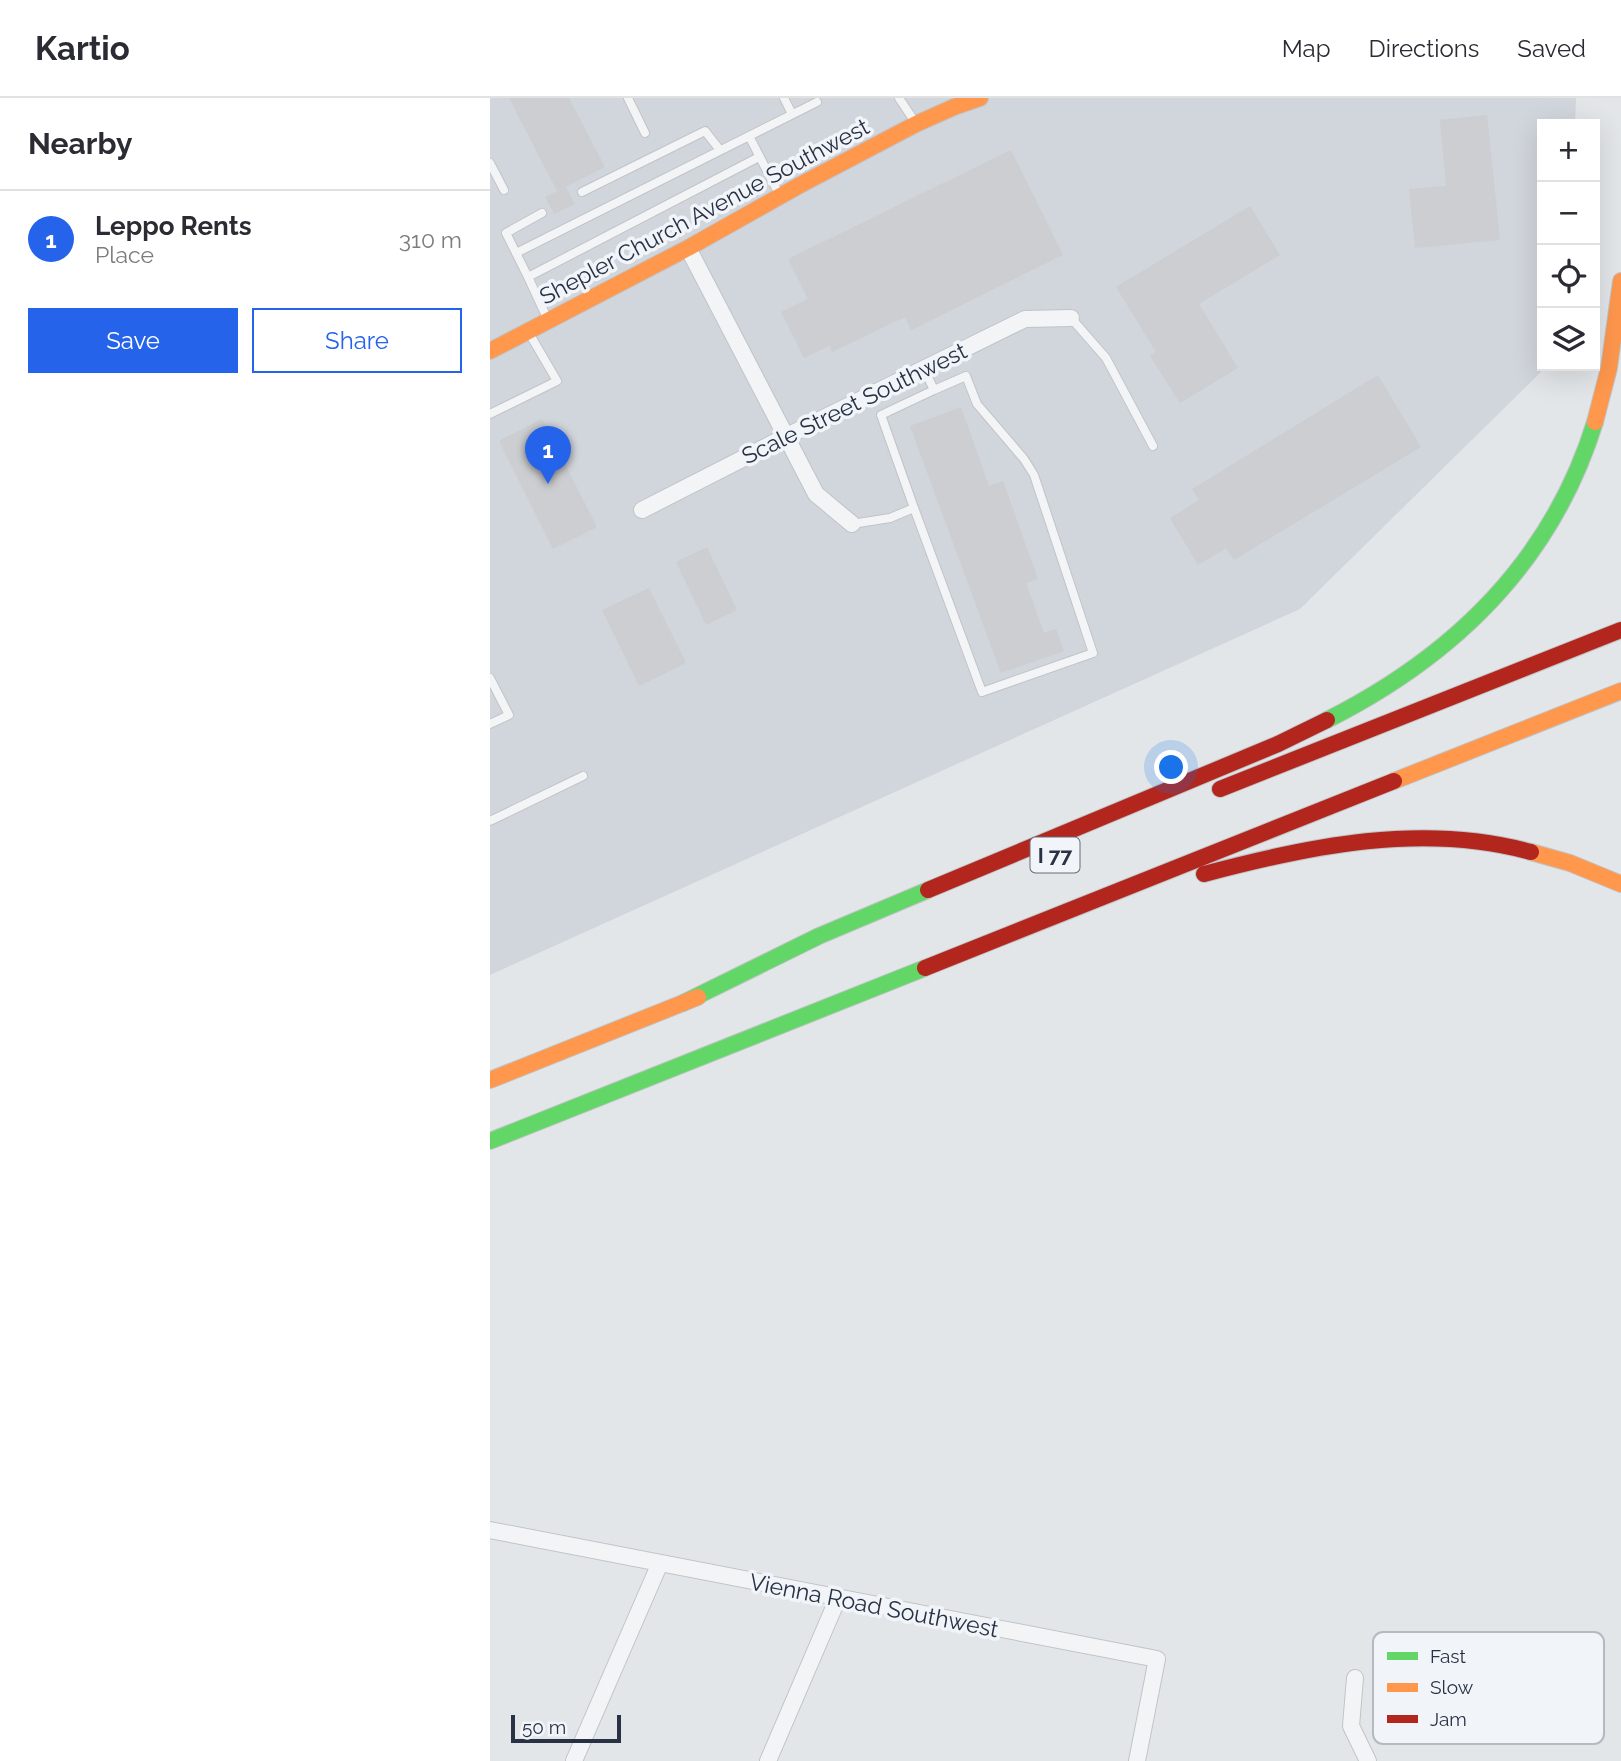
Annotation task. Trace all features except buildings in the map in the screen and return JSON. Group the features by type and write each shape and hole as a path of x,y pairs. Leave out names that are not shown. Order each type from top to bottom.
{"main road":[{"name":"Shepler Church Avenue Southwest","path":"490,351 688,248 916,124 981,98"},
{"path":"683,1003 820,936 1278,744 1376,694 1429,659 1498,594 1533,549 1562,503 1590,440 1604,393 1614,342 1621,281"},
{"path":"1209,793 1621,630"},
{"name":"I 77","path":"490,1141 1621,691"},
{"path":"803,1016 868,1003 1173,884 1233,866 1328,845 1408,837 1467,840 1497,844 1553,858 1621,884"},
{"name":"I 77","path":"490,1080 1004,875"}],"street":[{"path":"688,248 816,494 852,524"},
{"name":"Scale Street Southwest","path":"642,510 1025,319 1071,318"},
{"name":"Vienna Road Southwest","path":"490,1530 1157,1659 1137,1761"},
{"path":"574,1761 660,1563"},
{"path":"768,1761 838,1598"},
{"path":"1355,1678 1351,1726 1368,1761"}],"lane":[{"path":"628,98 645,133"},
{"path":"784,98 792,114"},
{"path":"899,98 916,124"},
{"path":"516,253 817,102"},
{"path":"582,192 705,131 720,150"},
{"path":"749,135 780,197"},
{"path":"528,277 759,157"},
{"path":"490,163 504,190"},
{"path":"542,213 506,233 549,321"},
{"path":"1071,318 1106,358 1153,446"},
{"path":"490,414 557,381 528,332"},
{"path":"923,369 934,390"},
{"path":"966,376 978,404 1034,475 1093,653 982,692 914,508 881,415 966,376"},
{"path":"852,524 890,518 914,508"},
{"path":"490,678 509,715 490,724"},
{"path":"490,821 583,776"}],"shaded area":[{"path":"490,98 1576,98 1575,119 1537,119 1537,371 1542,371 1300,609 490,975"}],"traffic: fast":[{"path":"1327,720 1373,695 1416,666 1456,634 1492,599 1525,560 1553,518 1576,472 1595,422"},
{"path":"683,1003 819,936 928,890"},
{"path":"490,1141 925,968"}],"traffic: slow":[{"path":"490,351 688,248 916,124 980,98"},
{"path":"1595,422 1609,368 1621,281"},
{"path":"1394,781 1621,691"},
{"path":"1531,852 1570,863 1621,884"},
{"path":"490,1080 698,997"}],"traffic: jam":[{"path":"1220,789 1621,630"},
{"path":"928,890 1278,744 1327,720"},
{"path":"925,968 1394,781"},
{"path":"1204,874 1325,847 1408,838 1490,843 1531,852"}],"place":[{"name":"Leppo Rents","path":"548,484"}]}
